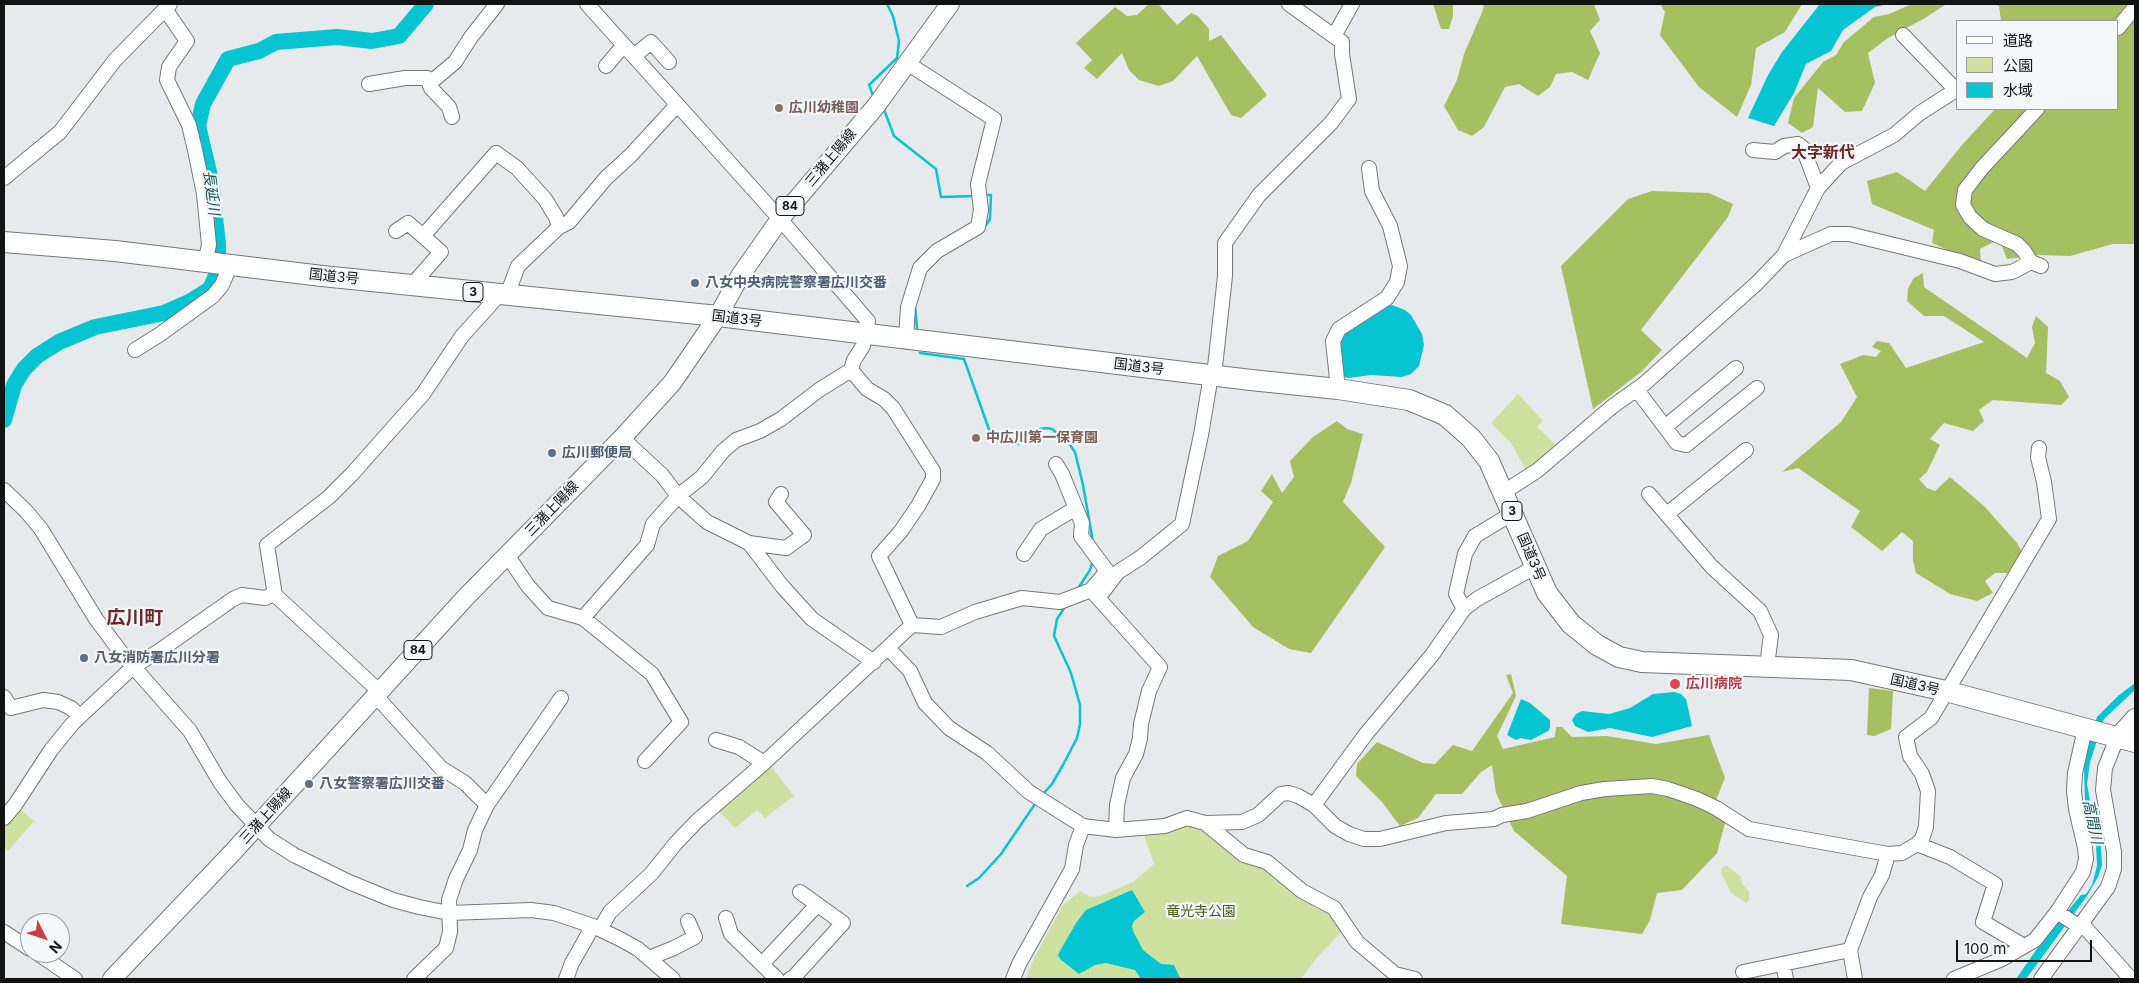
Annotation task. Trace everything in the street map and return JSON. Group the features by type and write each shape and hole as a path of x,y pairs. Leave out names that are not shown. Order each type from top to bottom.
{"highway":[{"name":"国道3号","path":"4,242 115,251 503,295 718,316 1338,389 1409,400 1445,415 1471,438 1489,460 1547,593 1571,624 1597,645 1619,657 1642,662 1851,670 1946,692 2106,735"}],"main road":[{"name":"三潴上陽線","path":"112,979 232,853 465,598 622,438 672,383 718,316 740,276 780,218 878,103 950,4"},
{"path":"2106,735 2135,718"}],"street":[{"path":"430,83 455,62 471,37 497,4"},
{"path":"566,979 572,964 596,927 651,874 676,842 874,662 912,625 941,627 975,612 1022,598 1060,602 1094,594 1118,572 1140,558 1182,524 1212,375 1225,276 1225,243 1259,195 1331,123 1349,99 1342,42 1289,4"},
{"path":"1334,36 1352,4"},
{"path":"583,618 647,545 653,524 678,496 702,477 723,451 736,440 760,431 781,419 818,390 851,370 854,360 863,346 868,322 780,218 677,105 590,5"},
{"path":"4,178 60,132 115,60 168,6 187,41 169,68 167,80 189,125 204,194 209,245 218,264 222,285 213,296 159,335 134,350"},
{"path":"2119,27 2135,8"},
{"path":"1504,492 1538,470 1612,406 1637,390 1756,284 1784,255 1818,188 1841,163 1894,135 1920,113 1956,90 1903,35"},
{"path":"634,56 651,42 669,62"},
{"path":"606,66 624,45"},
{"path":"906,338 908,307 920,268 936,250 978,227 978,184 994,119 907,63"},
{"path":"369,84 405,78 426,78 431,88 449,107 452,116"},
{"path":"487,805 465,783 441,768 378,694 274,594 267,545 329,497 352,474 423,394 462,336 503,295 518,266 558,227 569,222 606,178 632,155 677,105"},
{"path":"1784,255 1831,234 1849,234 1960,261 1995,274 2012,272 2036,264 2017,244 1983,228 1970,217 1963,205 1965,190 1982,168 2035,110"},
{"path":"1753,150 1775,152 1784,146 1798,144 1803,148 1818,188"},
{"path":"423,236 496,153 517,168 546,199 556,217 558,227"},
{"path":"1338,389 1333,341 1339,329 1387,298 1397,282 1400,266 1390,226 1372,191 1369,168"},
{"path":"396,231 408,223 441,252 412,285"},
{"path":"1665,427 1736,368"},
{"path":"851,370 867,389 884,399 893,408 933,471 932,478 918,506 902,531 880,556 912,625"},
{"path":"1637,390 1677,443 1686,445 1757,388"},
{"path":"622,438 662,475 678,496 707,522 749,544 786,548 804,535 776,502 781,494"},
{"path":"888,648 910,671 925,703 949,728 987,753 1029,792 1083,826 1116,830 1165,826 1187,818 1205,823 1242,822 1258,814 1281,794 1298,796 1314,805 1335,826 1349,834 1364,839 1380,840 1446,823 1494,819 1502,815 1527,811 1574,796 1605,789 1652,786 1668,789 1716,808 1749,829 1888,854 1902,853 1922,839 1926,827 1928,791 1922,774 1910,756 1906,737 1931,718 2049,519 2044,482 2038,457 2039,448"},
{"path":"1667,514 1746,450"},
{"path":"1056,464 1082,523 1081,536 1107,571 1094,594"},
{"path":"4,490 26,510 41,529 96,619 190,731 220,782 270,839 294,855 349,882 393,900 449,913 502,909 554,913 596,927 620,939 648,958 673,979"},
{"path":"1649,494 1712,567 1760,611 1771,635 1767,666"},
{"path":"1024,554 1041,529 1076,508"},
{"path":"1464,609 1456,594 1465,554 1475,536 1513,513"},
{"path":"749,544 782,586 812,618 874,662"},
{"path":"507,556 528,586 548,608 583,618 652,674 681,722 645,761"},
{"path":"1314,805 1366,734 1432,655 1464,609 1477,599 1535,567"},
{"path":"4,818 16,805 51,750 80,716 134,666 159,651 233,599 242,595 266,598 274,594"},
{"path":"1094,594 1160,667 1149,691 1140,724 1140,738 1136,754 1123,778 1116,806 1116,830"},
{"path":"4,697 11,708 43,700 58,702 71,708 80,716"},
{"path":"414,979 446,948 450,932 449,900 456,879 470,850 474,830 487,805 561,698"},
{"path":"1954,979 2002,959 2035,940 2059,913 2084,872 2086,859 2076,808 2074,791 2075,773 2106,735"},
{"path":"2041,979 2108,887 2114,869 2114,852 2102,790 2106,735"},
{"path":"716,740 739,747 764,763"},
{"path":"1205,823 1244,855 1267,862 1302,891 1334,908 1357,942 1395,974 1415,979"},
{"path":"1013,979 1019,964 1072,869 1076,845 1083,826"},
{"path":"1917,844 1950,857 1995,884 1984,922 2024,946"},
{"path":"1855,979 1850,950 1870,897 1882,875 1888,854"},
{"path":"790,979 794,977 843,923 800,892"},
{"path":"762,964 817,905"},
{"path":"2059,913 2079,925 2130,979"},
{"path":"726,918 731,934 777,979"},
{"path":"648,958 695,937 688,921"},
{"path":"4,932 20,942"},
{"path":"1743,972 1850,950"},
{"path":"52,963 75,979"},
{"path":"1783,964 1786,979"}],"green space":[{"path":"1149,4 1158,4 1177,25 1191,13 1198,16 1209,29 1209,41 1221,35 1267,95 1241,118 1231,115 1197,56 1173,81 1159,86 1139,80 1129,70 1122,53 1097,79 1084,68 1092,60 1076,43 1115,7 1127,16 1137,15"},
{"path":"1433,4 1453,4 1453,16 1449,29 1441,29"},
{"path":"1484,4 1594,4 1600,20 1590,31 1600,53 1588,80 1572,72 1556,74 1550,87 1538,96 1519,84 1505,87 1484,127 1472,136 1458,130 1444,106 1457,80 1464,54"},
{"path":"1660,4 1802,4 1785,32 1756,48 1751,85 1737,117 1699,87 1660,35 1665,12"},
{"path":"1912,4 1945,5 1888,38 1868,53 1875,83 1862,111 1845,112 1818,88 1813,127 1802,133 1788,123 1794,98 1823,62 1836,55 1844,42 1874,17 1889,14"},
{"path":"1995,4 2135,4 2135,244 2113,244 2070,256 2040,255 2007,259 1999,239 1980,249 1981,265 1932,243 1934,230 1872,204 1867,181 1897,172 1925,191 1962,145 1994,110 2119,110 2119,20 2001,20 1999,6"},
{"path":"1652,191 1709,193 1733,204 1728,217 1641,330 1662,350 1641,372 1593,409 1561,266 1628,199"},
{"path":"1923,273 1924,287 2027,358 2035,343 2032,327 2036,316 2048,327 2046,373 2060,381 2069,397 2061,405 1993,400 1979,410 1984,421 1973,431 1944,423 1930,439 1940,445 1927,472 1919,479 1927,488 1935,491 1950,477 1984,506 2017,543 2022,552 2009,573 1995,573 1985,581 1993,593 1977,601 1950,594 1916,573 1913,560 1913,541 1902,532 1882,551 1851,527 1860,511 1798,468 1782,472 1841,422 1857,397 1840,364 1863,355 1876,357 1881,351 1872,347 1877,341 1889,343 1906,368 1984,342 1944,316 1924,316 1907,301 1908,288 1914,278"},
{"path":"1518,394 1543,421 1537,427 1558,447 1538,465 1526,470 1511,443 1491,423"},
{"path":"1337,421 1347,429 1363,434 1351,483 1343,502 1385,547 1311,653 1289,649 1253,627 1210,577 1218,556 1248,541 1273,502 1261,491 1272,474 1282,493 1294,477 1290,461 1313,437"},
{"path":"1511,674 1516,696 1497,736 1503,749 1555,737 1556,727 1562,727 1572,737 1607,736 1656,744 1709,735 1725,778 1716,800 1725,823 1717,853 1682,890 1657,893 1650,920 1642,934 1561,924 1567,876 1514,831 1496,793 1492,765 1481,772 1462,794 1436,794 1418,818 1400,826 1382,802 1356,776 1357,764 1377,742 1423,763 1435,764 1453,745 1472,751 1513,693 1506,675"},
{"path":"1869,688 1893,691 1891,729 1874,736 1867,735"},
{"path":"770,765 794,796 765,818 757,810 735,828 719,811"},
{"path":"19,808 34,821 8,851 4,848 4,823"},
{"name":"竜光寺公園","path":"1185,824 1201,828 1271,871 1273,878 1319,910 1323,907 1344,929 1316,959 1301,979 1026,979 1034,958 1063,905 1080,891 1091,897 1100,896 1133,882 1154,864 1143,833"},
{"path":"1726,865 1740,876 1743,885 1749,891 1749,900 1746,903 1731,893 1722,875 1721,869"}],"water":[{"path":"1820,4 1888,4 1875,7 1843,30 1831,51 1806,64 1794,93 1774,126 1748,118 1768,75 1782,52"},
{"path":"1392,305 1405,310 1411,315 1422,334 1424,345 1419,366 1411,374 1402,377 1371,375 1345,377 1342,373 1337,340 1341,334 1379,308"},
{"name":"高間川","path":"2135,683 2135,690 2104,719 2090,762 2087,784 2101,847 2102,865 2098,877 2087,896 2026,979 2016,979 2041,943 2081,895 2086,894 2092,885 2097,866 2096,843 2081,805 2085,801 2084,768 2082,763 2097,717 2118,696"},
{"path":"1674,692 1681,694 1686,699 1692,726 1652,737 1610,728 1588,732 1575,726 1572,720 1576,714 1582,711 1609,714 1630,708 1653,694"},
{"path":"1521,699 1530,703 1550,720 1548,731 1531,740 1520,738 1516,740 1507,735"},
{"path":"1132,890 1145,912 1134,921 1132,926 1143,950 1161,964 1174,965 1182,979 1141,979 1135,970 1106,963 1095,965 1079,974 1060,959 1058,955 1060,951 1086,910"}],"waterway":[{"name":"長延川","path":"4,420 14,385 24,369 37,356 59,342 95,327 164,313 191,301 210,289 218,271 218,244 211,180 198,126 203,104 228,59 259,51 276,42 337,37 372,41 399,36 426,4"},
{"path":"874,98 869,85 897,58 899,41 893,16 887,4"},
{"path":"883,107 894,136 936,169 941,197 976,196"},
{"path":"984,195 991,195 990,219 984,228"},
{"path":"915,305 917,329"},
{"path":"920,353 964,359 991,435 1000,443 1018,444 1040,429 1047,428 1052,429 1068,442 1075,452 1093,542"},
{"path":"1077,590 1090,570 1093,560"},
{"path":"1042,795 1052,784 1063,765 1077,738 1080,724 1080,705 1071,673 1054,636 1057,619 1065,607"},
{"path":"967,886 979,878 1001,854 1037,801"}],"place":[{"name":"広川幼稚園","path":"779,108"},
{"name":"八女中央病院警察署広川交番","path":"695,283"},
{"name":"中広川第一保育園","path":"976,438"},
{"name":"広川郵便局","path":"552,453"},
{"name":"八女消防署広川分署","path":"84,658"},
{"name":"広川病院","path":"1675,684"},
{"name":"八女警察署広川交番","path":"309,784"}],"district":[{"name":"大字新代","path":"1823,153"},
{"name":"広川町","path":"135,618"}]}
